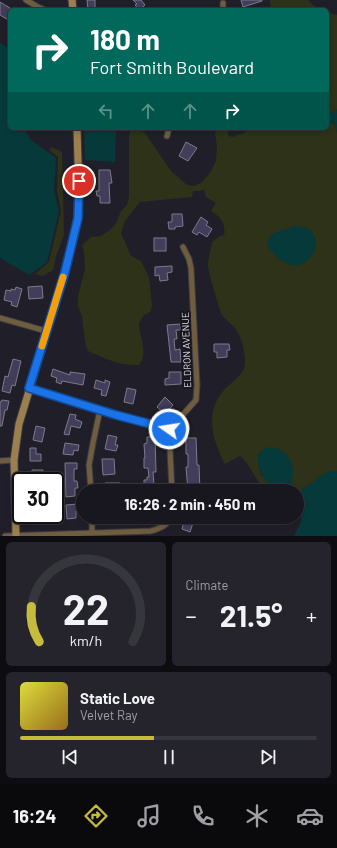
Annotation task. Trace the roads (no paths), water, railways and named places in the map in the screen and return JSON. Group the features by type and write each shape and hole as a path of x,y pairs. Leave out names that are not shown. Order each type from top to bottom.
{"street":[{"path":"26,0 40,8"},
{"path":"223,3 223,8"},
{"path":"16,536 14,460 19,424 65,272 78,218 79,195 77,130"},
{"path":"167,136 168,130"},
{"name":"ELDRON AVENUE","path":"169,429 196,400 197,384 191,268 189,259 183,247"},
{"path":"0,318 46,331"},
{"path":"29,388 169,429 172,484"},
{"path":"90,484 89,465 100,410"},
{"path":"0,461 14,460"},
{"path":"92,524 92,532"},
{"path":"5,536 151,531 161,528 167,524"}]}
